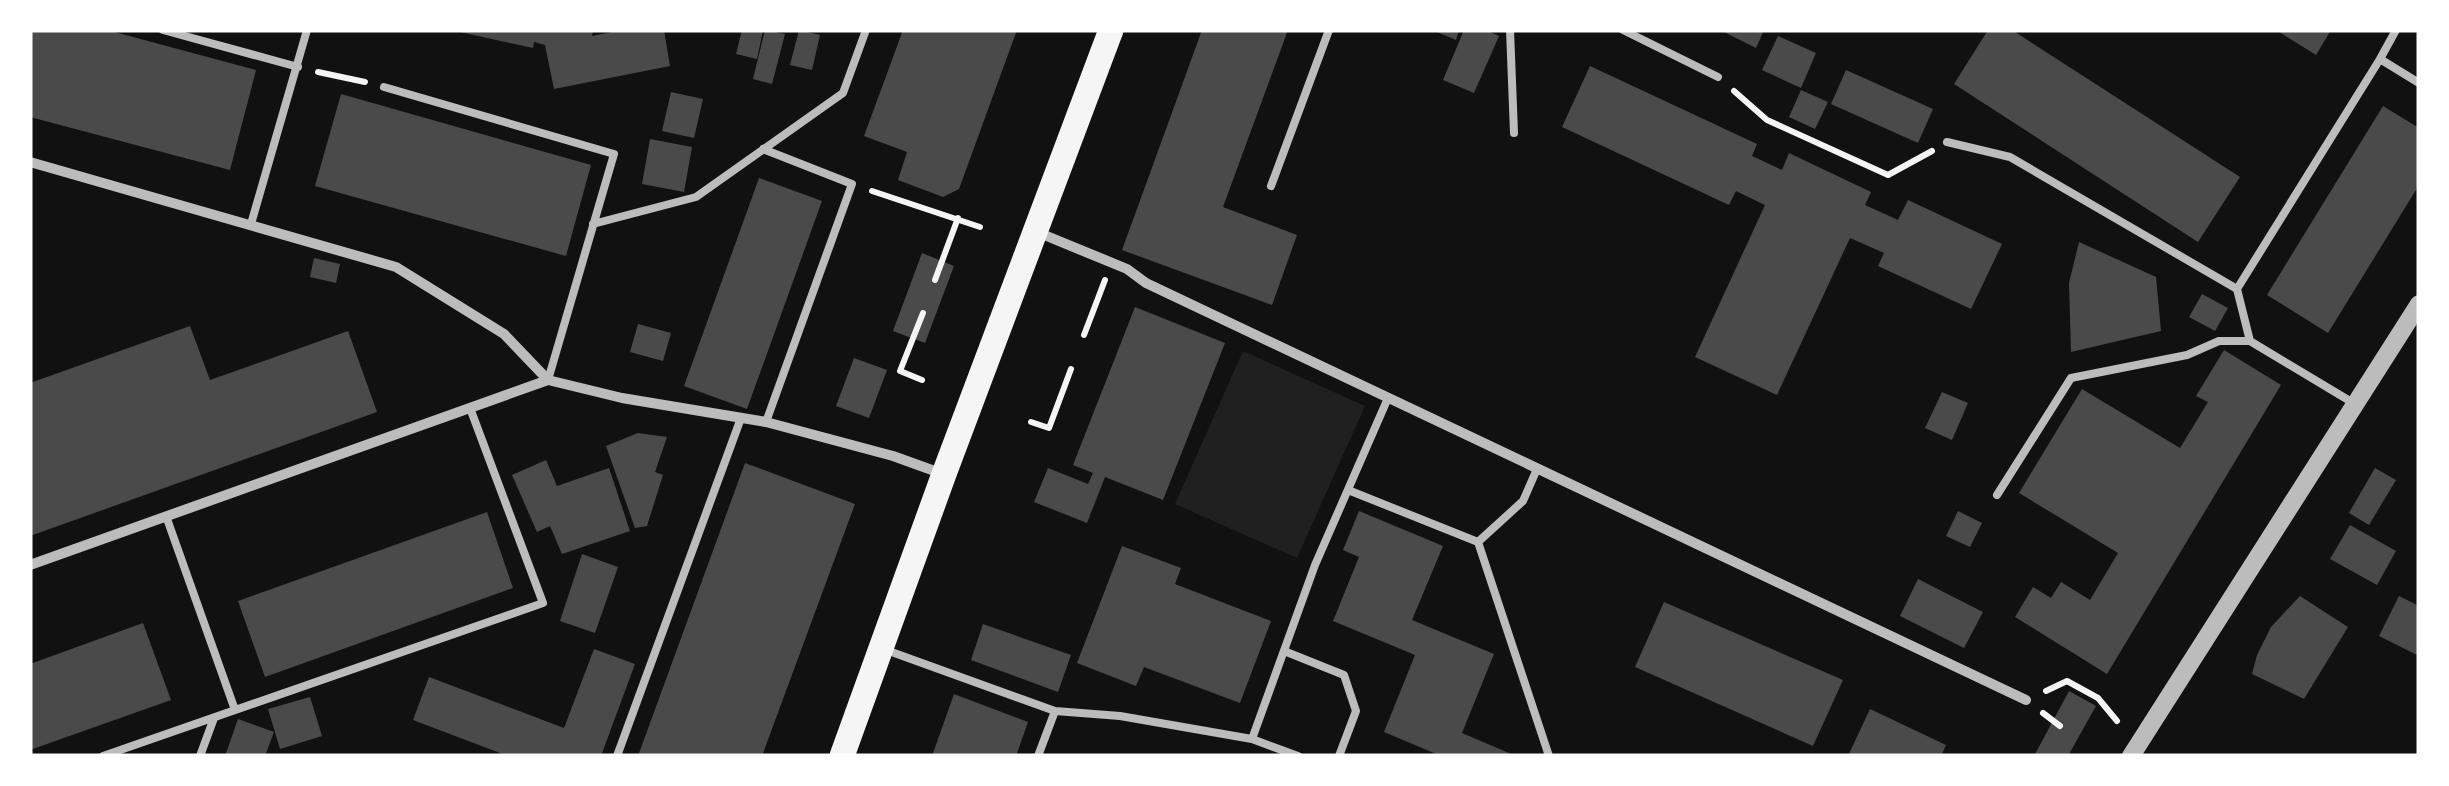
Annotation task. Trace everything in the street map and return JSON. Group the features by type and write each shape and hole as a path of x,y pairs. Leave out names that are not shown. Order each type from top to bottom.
{"main road":[{"path":"842,756 1111,30"}],"street":[{"path":"30,162 396,267 504,334 548,380 622,398 766,422 944,474"},
{"path":"1036,231 1127,269 1146,282 2026,700"},
{"path":"2131,756 2419,304"},
{"path":"30,565 548,380"}],"lane":[{"path":"163,30 298,67"},
{"path":"252,224 307,30"},
{"path":"593,224 696,196 843,93 866,30"},
{"path":"1271,186 1329,30"},
{"path":"1510,30 1514,133"},
{"path":"1624,30 1718,76"},
{"path":"2237,290 2396,30"},
{"path":"2380,59 2419,83"},
{"path":"384,86 614,154 548,380"},
{"path":"1947,142 2010,157 2237,290 2250,341"},
{"path":"764,149 852,184 766,422"},
{"path":"1997,495 2071,378 2187,355 2219,341 2250,341 2355,404"},
{"path":"1252,738 1315,565 1388,398"},
{"path":"103,756 543,602 470,408"},
{"path":"617,756 742,418"},
{"path":"1478,542 1523,500 1537,469"},
{"path":"1348,490 1478,542 1550,756"},
{"path":"166,516 235,710"},
{"path":"881,648 1054,711 1120,716 1252,738 1298,756"},
{"path":"1284,651 1344,675 1356,711 1340,756"},
{"path":"1038,756 1054,711"},
{"path":"200,756 214,717"}],"path":[{"path":"324,73 344,78"},
{"path":"1718,76 1767,120 1888,175 1947,142"},
{"path":"852,184 980,227"},
{"path":"935,280 958,218"},
{"path":"1084,336 1107,276"},
{"path":"922,380 900,371 923,313"},
{"path":"1032,422 1049,428 1072,369"},
{"path":"2026,700 2067,680 2098,698 2117,721"}],"shaded area":[{"path":"1243,351 1365,406 1297,558 1175,504"}],"building":[{"path":"30,30 107,30 256,70 230,170 30,117"},
{"path":"451,30 593,30 592,36 622,30 664,30 670,66 554,89 545,45 534,42 533,48"},
{"path":"742,30 763,30 757,59 736,54"},
{"path":"765,30 785,34 772,84 753,79"},
{"path":"799,30 820,35 812,70 790,65"},
{"path":"903,30 1017,30 959,189 943,197 898,180 907,152 864,136"},
{"path":"1202,30 1288,30 1223,207 1297,235 1272,305 1122,250"},
{"path":"1432,30 1459,30 1456,40"},
{"path":"1464,30 1486,30 1499,36 1474,93 1443,80"},
{"path":"1720,30 1764,30 1756,48"},
{"path":"1988,30 2012,30 2240,177 2198,242 1954,84"},
{"path":"2276,30 2331,30 2316,55"},
{"path":"1778,36 1816,53 1801,88 1762,70"},
{"path":"1590,66 1757,144 1752,156 1782,170 1789,153 1871,192 1865,205 1898,220 1908,200 2002,244 1971,309 1878,266 1884,253 1850,238 1777,395 1695,357 1765,205 1736,191 1729,205 1562,127"},
{"path":"1846,70 1933,109 1918,143 1831,104"},
{"path":"1801,90 1828,102 1815,129 1789,117"},
{"path":"671,92 703,99 694,138 662,131"},
{"path":"341,94 591,165 566,256 315,186"},
{"path":"2383,106 2419,128 2419,185 2328,333 2267,295"},
{"path":"650,139 692,147 684,192 642,184"},
{"path":"759,178 822,201 747,409 684,386"},
{"path":"2079,242 2156,277 2161,331 2071,352 2069,283"},
{"path":"922,253 954,266 925,343 893,331"},
{"path":"314,258 340,264 336,283 310,277"},
{"path":"2202,294 2228,308 2215,331 2189,317"},
{"path":"1135,307 1225,343 1163,500 1105,477 1087,523 1034,502 1048,468 1088,484 1093,473 1073,465"},
{"path":"638,324 671,333 663,361 630,352"},
{"path":"190,326 210,380 348,331 377,412 30,536 30,383"},
{"path":"2224,350 2281,385 2107,674 2015,617 2033,587 2051,598 2061,582 2090,600 2118,553 2019,493 2082,389 2180,448 2208,402 2196,396"},
{"path":"854,358 887,370 869,418 836,406"},
{"path":"1942,392 1968,403 1952,440 1925,428"},
{"path":"638,433 667,437 655,472 663,475 647,526 635,528 606,446"},
{"path":"546,460 557,486 609,468 630,531 562,554 550,526 537,532 512,475"},
{"path":"745,463 855,504 762,756 638,756"},
{"path":"2375,468 2396,480 2369,525 2349,513"},
{"path":"1359,511 1443,546 1412,620 1494,654 1462,733 1516,756 1441,756 1384,732 1415,655 1333,621 1359,557 1343,550"},
{"path":"1958,511 1982,523 1970,547 1946,536"},
{"path":"487,512 513,588 265,677 238,601"},
{"path":"2350,525 2396,551 2377,585 2330,559"},
{"path":"1122,546 1181,568 1175,584 1271,621 1240,703 1144,667 1136,686 1077,663"},
{"path":"582,554 618,567 595,633 560,621"},
{"path":"1918,579 1983,612 1964,648 1900,616"},
{"path":"2300,596 2348,627 2304,699 2252,674 2271,627"},
{"path":"2399,596 2419,606 2419,656 2379,636"},
{"path":"1664,602 1843,680 1813,746 1635,667"},
{"path":"143,623 171,700 30,750 30,664"},
{"path":"983,624 1071,655 1058,692 971,660"},
{"path":"594,649 635,664 601,756 508,756 413,720 429,677 564,728"},
{"path":"2069,691 2096,706 2068,756 2034,756"},
{"path":"954,694 1028,722 1016,756 932,756"},
{"path":"310,697 322,736 280,749 268,709"},
{"path":"1870,709 1946,745 1941,756 1848,756"},
{"path":"238,719 274,732 265,756 225,756"}]}
